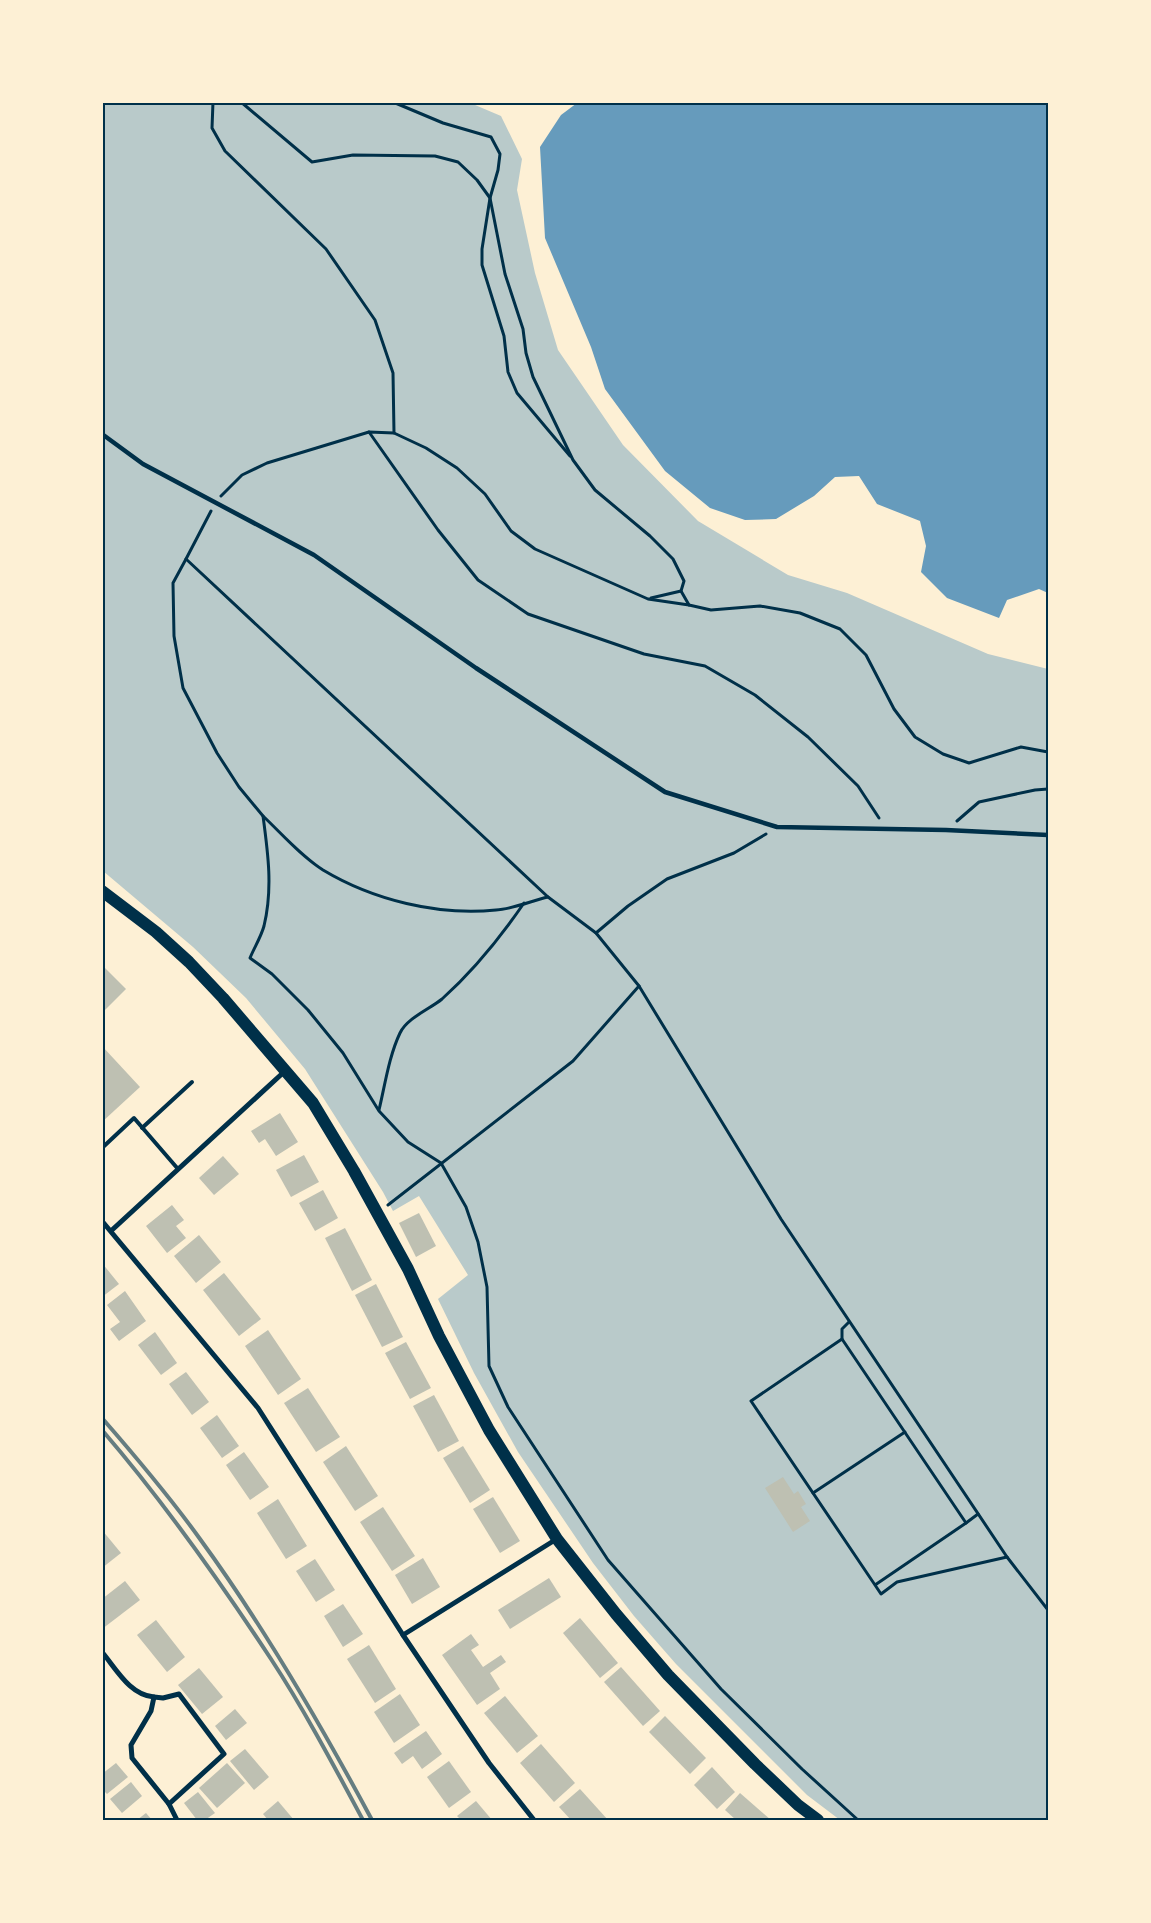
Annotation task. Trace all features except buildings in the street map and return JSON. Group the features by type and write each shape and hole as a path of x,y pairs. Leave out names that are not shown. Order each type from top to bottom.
{"main road":[{"path":"102,891 156,932 188,962 223,998 313,1104 378,1213 408,1269 439,1336 489,1430 557,1539 616,1614 668,1675 755,1764 798,1805 818,1820"}],"street":[{"path":"102,434 143,464 314,555 476,668 665,792 777,827 946,830 1048,835"},
{"path":"112,1230 286,1070"},
{"path":"102,1221 112,1230 258,1408 403,1635 489,1763 534,1820"},
{"path":"403,1635 557,1539"},
{"path":"102,1652 131,1688 144,1696 163,1698 179,1694 224,1754 169,1804"},
{"path":"154,1697 151,1711 131,1745 132,1758 169,1804 177,1820"}],"lane":[{"path":"142,1128 192,1082"},
{"path":"102,1148 134,1118 178,1169"}],"path":[{"path":"213,102 212,128 225,151 326,249 374,320 393,373 394,433"},
{"path":"241,102 312,162 353,155 435,156 458,162 477,180 490,198 505,274 522,329 533,377 573,460"},
{"path":"393,102 443,123 491,137 500,154 498,170 490,198 482,249 482,265 504,336 508,372 517,393 526,406 573,460 595,490 650,536 673,559 684,581 681,591 689,605"},
{"path":"369,432 438,530 478,580 528,614 644,654 705,666 755,695 808,737 858,786 886,829"},
{"path":"548,897 497,910 442,910 361,890 322,869 295,847 263,816 239,786 217,753 183,688 174,636 172,583 216,502 242,475 267,463 369,432 394,433 426,448 457,468 485,494 511,531 535,549 648,599 711,610 760,606 800,613 840,629 866,655 894,709 915,737 943,754 970,763 1021,747 1048,752"},
{"path":"186,559 548,897 596,933 639,986 782,1220 1007,1557 1048,1610"},
{"path":"648,599 681,591"},
{"path":"946,830 979,802 1048,789"},
{"path":"263,816 268,853 270,891 263,926 250,958 272,974 308,1010 343,1053 379,1111 408,1142 441,1164 466,1208 478,1242 487,1287 489,1366 508,1407 608,1560 721,1689 802,1769 858,1820"},
{"path":"596,933 628,906 667,879 734,853 777,827"},
{"path":"379,1111 389,1067 401,1031 419,1014 440,1000 491,948 524,903"},
{"path":"378,1213 573,1061 639,986"},
{"path":"849,1322 842,1329 842,1339 966,1523"},
{"path":"842,1339 752,1401 881,1594 897,1582 1007,1557"},
{"path":"813,1492 905,1432"},
{"path":"875,1585 978,1514"}],"shaded area":[{"path":"468,102 501,116 522,159 517,190 535,273 558,350 623,445 698,521 788,575 847,593 988,654 1048,669 1048,1820 840,1820 807,1795 676,1664 634,1616 593,1563 518,1452 474,1373 438,1299 468,1275 419,1196 393,1211 383,1192 305,1069 246,998 193,947 103,871 103,103"}],"water":[{"path":"577,103 1048,103 1048,593 1039,589 1007,600 999,618 947,598 921,572 926,546 920,521 877,504 859,476 835,477 814,496 776,519 745,520 710,508 665,471 605,389 591,347 545,238 540,147 561,115"}],"railway":[{"path":"102,1418 177,1508 247,1607 312,1712 372,1820"},
{"path":"102,1430 169,1513 251,1629 284,1679 363,1820"}]}
